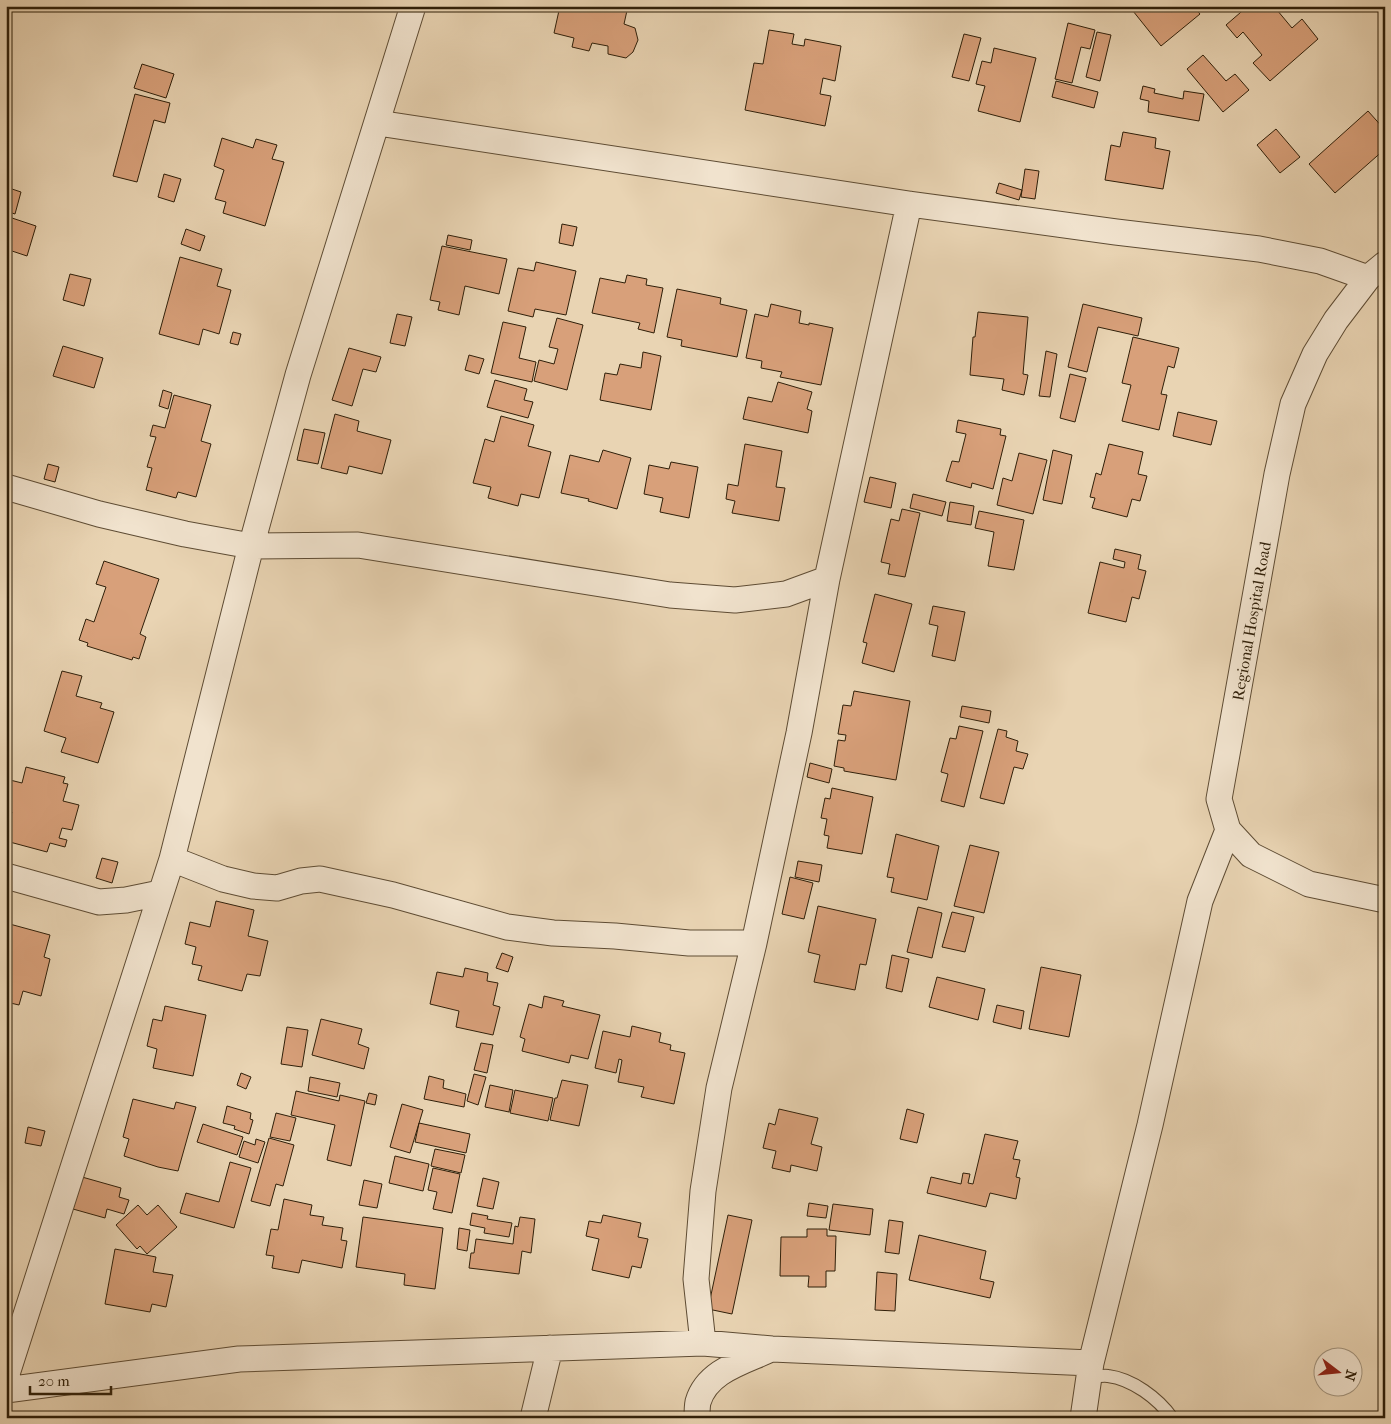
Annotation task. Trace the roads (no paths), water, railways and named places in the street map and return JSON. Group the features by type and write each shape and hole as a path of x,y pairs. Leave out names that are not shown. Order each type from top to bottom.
{"street":[{"path":"6,1376 172,859 298,375 413,6"},
{"path":"378,123 909,204 1116,232 1258,248 1376,271"},
{"path":"704,1343 696,1279 703,1191 719,1088 754,944 799,733 827,579 909,204"},
{"name":"Regional Hospital Road","path":"1376,271 1336,320 1315,354 1293,404 1277,474 1219,799 1228,830 1251,855 1309,884 1385,900"},
{"path":"6,487 99,514 185,534 252,546 358,545 670,595 735,600 786,594 827,579"},
{"path":"1083,1418 1090,1371 1150,1125 1200,901 1228,830"},
{"path":"172,859 223,879 253,886 277,888 301,881 320,879 393,895 516,928 553,933 615,936 689,943 754,944"},
{"path":"6,876 99,902 126,900 160,893"},
{"path":"6,1390 238,1359 704,1343 1090,1371"},
{"path":"533,1418 550,1348"},
{"path":"697,1418 698,1402 706,1385 720,1372 772,1349"}],"lane":[{"path":"1090,1371 1130,1381 1172,1418"}]}
